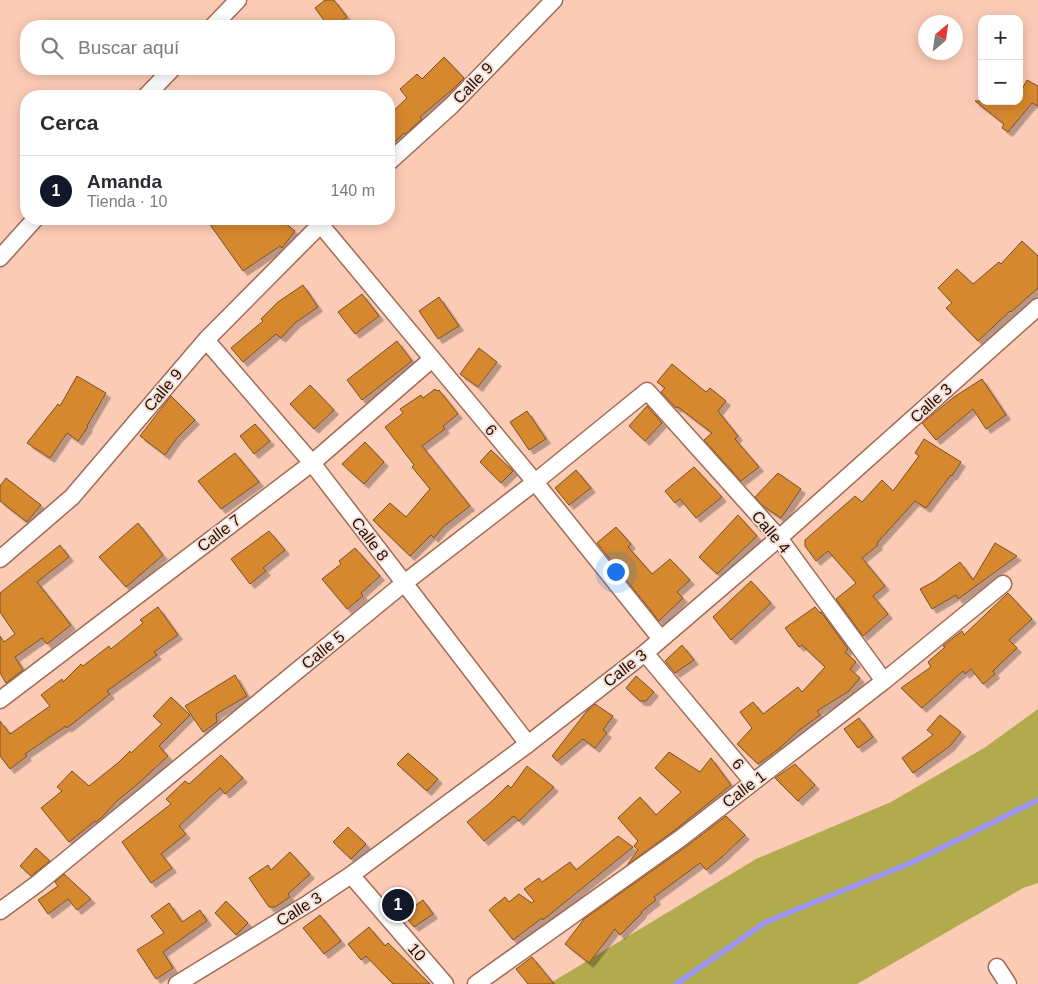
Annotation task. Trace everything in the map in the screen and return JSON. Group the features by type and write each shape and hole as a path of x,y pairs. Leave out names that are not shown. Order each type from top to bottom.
{"street":[{"path":"219,20 238,0"},
{"name":"Calle 9","path":"395,157 451,106 554,0"},
{"path":"152,90 166,75"},
{"path":"0,258 30,225"},
{"name":"Calle 9","path":"0,559 72,497 206,340 319,225"},
{"name":"6","path":"326,225 432,359 535,482 660,639"},
{"name":"Calle 3","path":"177,984 309,904 351,875 528,744 645,653 779,538 1038,308"},
{"name":"Calle 8","path":"206,340 312,463 403,584 528,744"},
{"name":"Calle 7","path":"0,700 312,463 432,359"},
{"name":"Calle 4","path":"647,392 779,538 884,681"},
{"name":"Calle 5","path":"0,910 37,884 403,584 647,392"},
{"name":"Calle 1","path":"476,984 680,838 884,681 1003,584"},
{"name":"6","path":"645,653 753,782"},
{"name":"10","path":"351,875 445,984"},
{"path":"997,967 1008,984"}],"shaded area":[{"path":"1038,709 1038,883 1023,888 857,984 549,984 756,859 891,802 984,748"}],"building":[{"path":"325,0 334,0 347,17 343,20 324,20 315,8"},
{"path":"444,57 464,78 420,117 422,119 395,141 395,109 407,98 400,89 417,74 422,79"},
{"path":"1027,80 1038,86 1038,106 1032,103 1008,132 1002,128 1004,124 980,105 1023,105 1023,88"},
{"path":"210,225 288,225 295,231 282,248 280,246 243,271"},
{"path":"1022,241 1038,256 1038,288 978,341 946,308 952,303 938,288 957,269 973,284 999,262 1001,264"},
{"path":"303,285 318,307 295,323 281,338 276,334 243,362 231,348 263,321 261,319 278,302"},
{"path":"362,294 379,316 355,334 338,312"},
{"path":"439,297 459,326 438,339 419,311"},
{"path":"397,341 412,361 362,400 347,380"},
{"path":"479,348 497,362 478,387 460,374"},
{"path":"672,364 706,392 710,388 726,401 718,411 738,436 735,439 759,467 741,481 704,440 712,433 678,407 676,408 661,392 665,388 657,382"},
{"path":"77,376 106,393 88,427 78,441 67,433 50,458 27,443 58,404 60,406"},
{"path":"982,379 1006,415 986,429 973,409 936,440 922,423 954,397"},
{"path":"310,385 334,410 314,429 290,404"},
{"path":"435,389 439,390 458,414 443,426 445,429 422,446 470,506 443,527 434,538 431,535 410,556 373,520 390,503 406,517 430,489 412,467 414,465 385,427 403,413 400,409 421,395 423,398"},
{"path":"171,396 195,420 177,438 165,455 140,436"},
{"path":"647,406 662,423 645,441 629,426"},
{"path":"527,411 546,439 529,450 510,422"},
{"path":"255,424 270,441 254,454 240,436"},
{"path":"924,439 961,462 926,508 915,501 877,543 878,545 862,558 885,586 873,596 888,614 863,636 836,599 856,583 828,551 816,561 805,546 805,540 855,496 862,502 882,480 893,491 919,456 915,453"},
{"path":"365,442 384,462 364,484 342,464"},
{"path":"491,450 513,471 501,483 480,462"},
{"path":"235,453 259,482 221,509 198,481"},
{"path":"694,467 722,497 696,518 680,499 675,503 665,491"},
{"path":"576,470 591,488 569,505 555,488"},
{"path":"778,473 801,489 781,518 763,506 755,497"},
{"path":"6,478 41,505 27,522 0,501 0,486"},
{"path":"738,515 757,536 717,574 699,557"},
{"path":"138,523 163,555 126,587 99,557"},
{"path":"616,527 631,544 628,547 652,574 670,559 690,580 677,592 683,598 659,621 597,543"},
{"path":"269,531 285,550 263,568 266,571 250,584 231,559"},
{"path":"995,543 1017,556 958,599 956,595 932,609 920,589 935,581 960,562 973,580"},
{"path":"60,545 69,557 37,582 71,625 47,644 42,638 15,657 23,670 6,683 0,673 0,636 4,642 15,634 0,612 0,593"},
{"path":"355,548 380,576 361,593 363,596 347,609 322,579 341,564 339,561"},
{"path":"751,581 771,603 731,640 713,617"},
{"path":"1008,593 1032,619 1009,640 1017,648 993,671 995,674 983,684 971,669 965,674 963,671 922,708 901,688 931,667 928,662 945,647 943,646 962,631 964,635"},
{"path":"158,607 178,635 154,652 157,655 107,691 110,694 67,728 66,726 25,754 27,756 10,769 0,756 0,721 10,734 50,706 41,695 62,679 63,682 81,664 83,666 109,646 111,649 143,623 140,620"},
{"path":"815,607 821,612 848,649 845,652 856,662 850,669 860,678 849,691 817,711 820,715 758,764 737,744 752,728 740,712 753,702 763,714 798,687 802,692 825,667 802,645 799,647 785,628"},
{"path":"682,645 694,660 675,673 665,661"},
{"path":"235,675 247,696 216,714 217,722 203,732 185,706"},
{"path":"636,676 654,692 646,701 640,701 626,688"},
{"path":"171,697 190,715 159,746 168,756 118,800 102,817 69,842 41,808 62,791 57,787 72,771 89,786 130,751 131,753 162,724 153,716"},
{"path":"595,704 613,716 603,730 607,733 595,748 583,739 557,761 552,756 586,712"},
{"path":"940,715 961,732 950,746 913,773 902,758 933,735 927,730"},
{"path":"859,718 873,737 858,748 844,729"},
{"path":"669,752 700,772 711,758 731,785 675,830 627,865 638,850 634,846 638,841 618,818 640,797 656,815 681,792 655,768"},
{"path":"408,753 438,779 427,791 397,764"},
{"path":"221,755 243,778 225,794 220,788 179,826 186,834 161,854 172,868 151,883 122,842 171,804 166,799 185,781 189,784"},
{"path":"795,764 815,785 798,801 775,778"},
{"path":"527,766 554,787 519,821 514,816 484,841 467,822 508,785 511,788"},
{"path":"726,816 745,835 706,870 700,863 654,897 656,900 641,912 620,935 615,929 589,963 565,944 584,919"},
{"path":"348,827 366,844 351,859 333,842"},
{"path":"618,836 633,847 543,920 542,918 513,940 489,910 505,897 509,902 519,894 532,903 534,901 524,889 539,878 542,882 570,862 576,870"},
{"path":"36,848 50,861 31,876 20,866"},
{"path":"290,852 310,874 288,894 290,897 275,907 269,907 249,878 268,865 271,870"},
{"path":"64,874 91,899 77,910 68,899 48,914 38,900 58,886 55,882"},
{"path":"423,900 433,914 414,927 403,914"},
{"path":"226,901 248,923 236,935 215,913"},
{"path":"169,903 182,922 200,910 207,921 163,952 173,968 156,979 137,950 164,933 151,916"},
{"path":"320,915 341,941 324,954 303,928"},
{"path":"369,927 385,946 388,943 430,984 393,984 366,956 361,960 348,944"},
{"path":"532,957 554,984 528,984 516,969"}],"waterway":[{"path":"676,984 766,922 913,862 1038,800"}],"place":[{"name":"Amanda","path":"398,905"}]}
